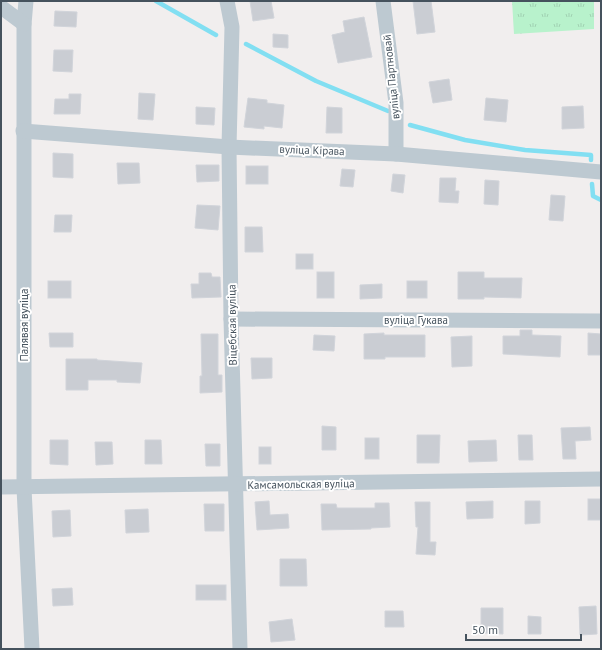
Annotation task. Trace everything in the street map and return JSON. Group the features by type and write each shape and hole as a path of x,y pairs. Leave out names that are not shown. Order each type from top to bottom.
{"street":[{"name":"Палявая вуліца","path":"26,1 24,24 24,488 32,649"},
{"name":"Віцебская вуліца","path":"227,1 232,27 229,147 231,319 240,649"},
{"name":"вуліца Партновай","path":"383,1 396,103 396,154"},
{"path":"1,7 24,24"},
{"name":"вуліца Кірава","path":"24,131 229,147 396,154 601,172"},
{"name":"вуліца Гукава","path":"231,319 601,321"},
{"name":"Камсамольская вуліца","path":"1,487 24,488 601,479"}],"green space":[{"path":"512,1 594,1 594,29 514,34"}],"building":[{"path":"250,1 271,1 274,18 253,21"},
{"path":"413,1 431,1 435,32 417,34"},
{"path":"55,11 77,12 76,27 54,26"},
{"path":"364,17 372,57 338,63 332,35 345,32 343,21"},
{"path":"273,34 288,35 288,48 273,47"},
{"path":"54,50 73,50 72,72 53,71"},
{"path":"449,79 452,100 433,103 429,82"},
{"path":"139,93 155,94 153,120 138,119"},
{"path":"69,94 81,94 80,114 54,114 55,99 69,99"},
{"path":"248,98 267,100 267,103 284,105 282,128 264,126 264,129 244,127"},
{"path":"486,98 508,100 506,122 484,120"},
{"path":"583,106 584,128 562,129 562,107"},
{"path":"196,107 215,108 214,125 196,124"},
{"path":"327,107 342,108 342,133 326,133"},
{"path":"53,153 73,154 73,178 53,177"},
{"path":"117,163 139,163 140,183 118,184"},
{"path":"196,165 219,165 219,181 197,182"},
{"path":"246,166 268,166 268,184 246,184"},
{"path":"342,169 355,170 353,187 340,186"},
{"path":"393,174 405,175 403,193 391,191"},
{"path":"440,178 456,178 455,191 459,191 458,203 439,202"},
{"path":"485,180 499,181 498,205 484,204"},
{"path":"551,195 565,196 563,221 549,220"},
{"path":"197,205 220,206 218,230 195,228"},
{"path":"55,215 72,215 71,232 54,232"},
{"path":"245,227 262,227 263,252 245,252"},
{"path":"296,254 313,254 313,269 296,269"},
{"path":"317,272 334,272 334,298 317,298"},
{"path":"458,272 484,272 484,278 522,278 521,298 484,297 484,299 458,299"},
{"path":"199,273 211,273 212,277 220,277 221,297 192,298 191,284 199,284"},
{"path":"48,281 71,281 71,298 48,298"},
{"path":"407,281 427,281 427,298 407,298"},
{"path":"382,284 382,298 360,299 360,285"},
{"path":"520,330 532,330 532,335 561,336 560,357 503,354 503,336 520,336"},
{"path":"49,333 73,333 73,347 50,347"},
{"path":"384,333 384,335 425,335 425,357 385,357 385,359 364,359 364,334"},
{"path":"588,333 601,334 601,355 588,355"},
{"path":"201,334 218,334 218,375 222,375 222,392 200,393 200,376 202,376"},
{"path":"314,335 335,336 334,351 313,350"},
{"path":"472,336 472,366 452,367 451,337"},
{"path":"251,358 272,358 272,378 252,379"},
{"path":"66,359 97,359 142,363 140,383 117,382 117,380 88,380 88,390 66,390"},
{"path":"322,426 336,427 336,450 322,450"},
{"path":"590,427 591,440 575,441 576,459 563,459 561,428"},
{"path":"417,435 440,435 439,463 417,463"},
{"path":"518,435 532,435 533,460 519,460"},
{"path":"365,438 379,438 379,459 365,459"},
{"path":"50,440 68,440 68,465 50,464"},
{"path":"145,440 161,440 162,464 145,464"},
{"path":"496,440 497,461 469,462 468,441"},
{"path":"95,442 112,442 113,464 96,465"},
{"path":"205,444 220,444 220,466 206,466"},
{"path":"259,447 271,447 271,464 259,464"},
{"path":"588,499 601,499 601,520 588,520"},
{"path":"269,501 270,515 288,514 289,528 257,530 255,502"},
{"path":"493,501 493,518 467,519 466,502"},
{"path":"525,501 540,501 540,523 525,524"},
{"path":"415,502 430,502 430,542 436,542 435,555 416,554 418,527 416,527"},
{"path":"375,503 389,503 390,527 322,530 321,504 336,504 337,508 375,508"},
{"path":"204,504 224,504 224,531 205,531"},
{"path":"148,509 149,532 126,533 125,510"},
{"path":"70,510 71,536 53,537 52,511"},
{"path":"280,559 306,559 307,586 280,586"},
{"path":"196,585 226,585 226,600 196,600"},
{"path":"72,588 73,605 53,606 52,589"},
{"path":"596,606 597,634 580,635 579,607"},
{"path":"481,608 503,608 503,634 481,633"},
{"path":"385,611 403,611 404,627 385,627"},
{"path":"528,616 541,617 541,634 528,634"},
{"path":"292,619 295,640 271,642 269,622"}],"waterway":[{"path":"156,1 216,35"},
{"path":"246,44 316,81 388,111"},
{"path":"410,125 465,140 525,150 591,155 591,160"},
{"path":"592,184 593,196 601,200"}]}
